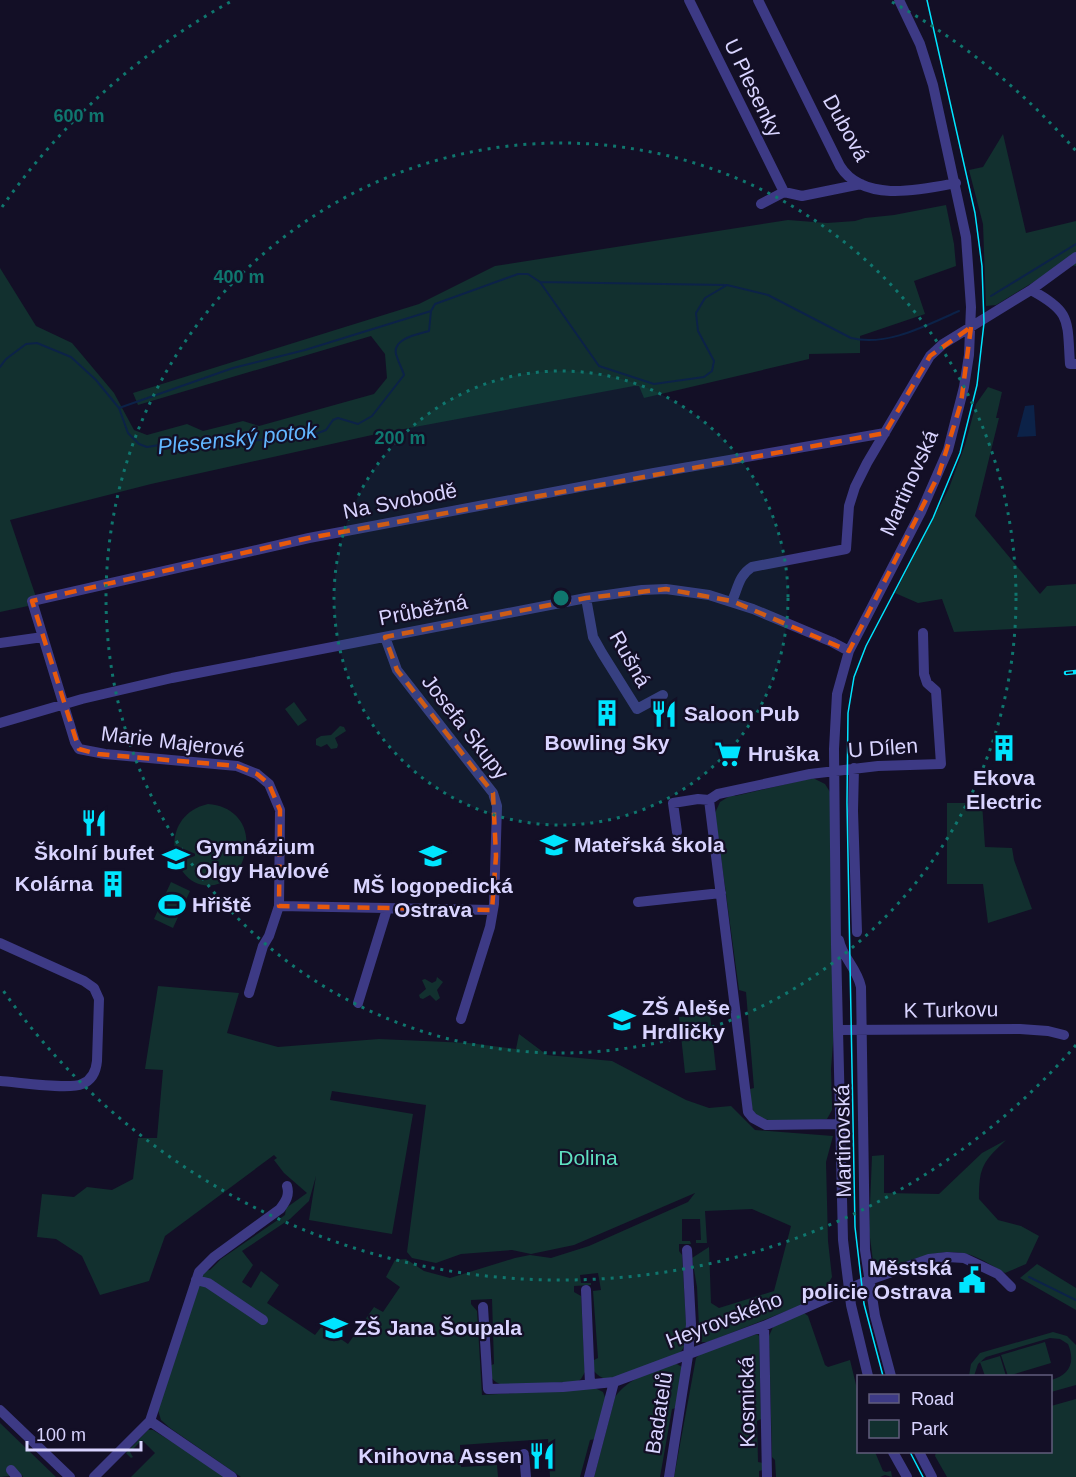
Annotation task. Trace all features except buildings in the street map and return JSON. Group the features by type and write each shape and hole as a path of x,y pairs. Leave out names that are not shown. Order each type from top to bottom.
{"street":[{"name":"U Plesenky","path":"688,0 784,192"},
{"name":"Dubová","path":"758,0 840,166 848,177 861,184 894,191 910,191 956,183"},
{"name":"Martinovská","path":"868,1375 848,1290 843,1239 834,771 837,694 849,651 939,474 962,395 970,327 970,267 956,183 929,69 913,27 899,0"},
{"path":"761,204 784,192 802,196 861,184"},
{"path":"732,601 740,578 752,567 846,549 849,506 855,487 930,356 944,344 1030,290 1076,257"},
{"path":"1062,267 1076,268"},
{"path":"1030,290 1052,301 1061,310 1068,329 1070,364 1076,364"},
{"name":"Na Svobodě","path":"64,704 32,601 309,538 654,473 885,433"},
{"name":"Průběžná","path":"0,723 64,704 172,678 586,598 642,590 666,589 732,601 849,651"},
{"name":"Rušná","path":"586,598 594,637 638,709 663,694"},
{"name":"U Dílen","path":"677,832 673,803 698,799 709,800 718,794 757,785 854,768 880,765 941,764 936,691 927,683 924,674 923,633"},
{"path":"0,644 43,637"},
{"name":"Josefa Skupy","path":"386,637 397,670 493,793 496,806 496,880 490,927 461,1019"},
{"name":"Marie Majerové","path":"64,704 79,749 105,754 237,765 257,774 269,784 280,810 279,906 269,936 263,946 249,993"},
{"path":"854,768 857,932"},
{"path":"709,800 748,1112 753,1118 766,1125 840,1124"},
{"path":"638,902 721,893"},
{"path":"279,906 492,910"},
{"name":"Martinovská","path":"836,907 840,946 854,967 860,982 864,1230 868,1280 890,1375"},
{"path":"358,1003 387,909"},
{"path":"0,943 84,981 94,988 99,1002 97,1061 91,1079 76,1086 0,1081"},
{"name":"K Turkovu","path":"838,1030 1020,1029 1048,1031 1064,1035"},
{"path":"94,1477 150,1421 199,1272 214,1257 280,1209 287,1199 289,1192 287,1186"},
{"name":"Badatelů","path":"669,1477 691,1324 687,1250"},
{"name":"Heyrovského","path":"483,1307 488,1389 614,1382 688,1356 812,1307 868,1280 929,1259 964,1258 998,1274 1011,1287"},
{"path":"196,1280 208,1282 263,1320"},
{"path":"586,1290 590,1384"},
{"name":"Kosmická","path":"764,1326 767,1477"},
{"path":"589,1477 614,1382"},
{"path":"0,1410 70,1477"},
{"path":"150,1421 232,1477"},
{"path":"920,1453 932,1477"},
{"path":"524,1454 526,1477"},
{"path":"895,1456 896,1477"},
{"path":"895,1456 907,1477"}],"highlighted area":[{"path":"971,327 961,403 939,474 849,651 732,601 666,589 586,598 385,637 397,670 493,793 496,856 492,910 279,906 280,810 269,784 257,774 237,766 98,754 79,749 32,601 309,538 885,433 930,356"}],"green space":[{"path":"1003,134 1026,233 1076,221 1076,266 1063,264 996,305 986,306 983,224 969,170 983,167"},
{"path":"946,205 956,266 914,281 925,314 860,336 860,353 809,354 809,359 644,398 639,386 634,386 372,435 151,484 10,520 36,597 27,600 28,606 0,612 0,268 36,326 72,343 114,393 134,430 147,435 187,424 203,431 243,421 259,426 374,394 387,378 385,354 371,336 138,405 133,393 419,304 495,266 788,220 827,223 855,221"},
{"path":"988,387 1002,392 996,418 999,418 975,516 1040,594 1047,586 1076,584 1076,626 954,632 942,599 918,603 895,593 949,488 965,445 976,404"},
{"path":"294,702 307,720 298,726 285,709"},
{"path":"340,726 346,731 335,738 337,748 331,749 327,744 321,747 316,745 316,739 331,735"},
{"path":"813,778 825,784 830,792 834,1031 831,1069 832,1110 827,1119 774,1121 756,1115 751,1106 750,1089 754,1088 746,992 739,990 715,813 720,802 733,794 735,796"},
{"path":"947,803 982,803 985,847 1012,848 1014,860 1032,909 988,923 983,884 947,884"},
{"path":"208,804 228,810 241,822 245,830 246,849 235,874 221,883 205,885 191,880 181,869 176,855 175,839 179,824 190,812"},
{"name":"Hřiště","path":"171,882 190,891 173,928 154,919"},
{"path":"437,977 443,982 437,990 440,998 436,1001 430,995 423,999 420,998 419,995 426,989 422,980 425,979 432,983"},
{"name":"Dolina","path":"158,986 239,993 227,1033 278,1047 379,1039 469,1043 516,1049 519,1034 547,1055 612,1061 686,1100 709,1108 731,1106 755,1130 833,1136 826,1162 828,1241 832,1277 827,1286 816,1292 817,1299 708,1342 701,1342 695,1335 699,1327 697,1287 692,1258 709,1247 711,1303 719,1308 774,1291 791,1226 752,1209 705,1211 707,1243 696,1243 696,1240 701,1240 700,1219 682,1219 682,1241 690,1241 691,1244 679,1244 679,1251 682,1255 687,1338 683,1349 672,1357 640,1370 618,1377 603,1378 600,1376 592,1369 592,1361 598,1358 593,1291 601,1290 598,1273 580,1275 581,1283 591,1283 591,1285 574,1286 574,1292 581,1296 585,1372 577,1382 503,1385 494,1381 489,1366 494,1364 492,1299 471,1300 471,1304 477,1311 482,1395 595,1388 603,1392 606,1400 595,1439 590,1440 580,1477 550,1477 548,1439 460,1445 461,1467 497,1465 498,1477 241,1477 170,1428 161,1420 157,1407 203,1271 210,1270 221,1259 285,1215 286,1208 307,1193 284,1173 274,1160 277,1158 274,1155 165,1236 149,1281 100,1295 82,1256 56,1239 37,1237 42,1194 74,1197 87,1187 112,1190 133,1179 138,1138 157,1138 163,1070 145,1069","holes":["332,1091 426,1105 407,1252 412,1258 436,1263 461,1254 512,1250 531,1254 574,1245 695,1193 688,1202 589,1246 551,1258 530,1255 450,1278 424,1271 406,1259 395,1260 386,1277 400,1287 383,1312 374,1307 348,1344 322,1326 315,1335 267,1303 279,1285 261,1271 251,1288 242,1282 253,1265 242,1251 290,1219 309,1201 316,1176 309,1220 392,1234 413,1114 330,1100"]},
{"path":"710,1014 716,1070 685,1073 679,1017"},
{"path":"1006,1140 984,1165 981,1172 979,1199 998,1220 1021,1226 1039,1236 1026,1264 1005,1273 973,1256 952,1252 923,1256 885,1269 873,1261 869,1230 872,1156 884,1155 884,1193 939,1194 982,1153"},
{"path":"1037,1264 1076,1288 1076,1310 1020,1278"},
{"path":"803,1312 808,1316 825,1365 828,1367 850,1360 857,1389 857,1453 875,1453 883,1471 891,1471 892,1477 885,1475 880,1477 776,1477 775,1460 772,1457 769,1336 773,1327"},
{"path":"1053,1332 1067,1336 1076,1345 1076,1385 1052,1392 1052,1380 1062,1375 1071,1362 1068,1344 1060,1339 1050,1338 986,1357 978,1364 974,1375 969,1375 971,1364 980,1353"},
{"path":"757,1334 759,1336 761,1419 757,1421 758,1462 763,1463 763,1470 759,1471 759,1477 674,1477 696,1358 700,1354"},
{"path":"1045,1342 1051,1363 1008,1375 1001,1355"},
{"path":"1000,1356 1006,1375 985,1375 980,1362"},
{"path":"675,1363 682,1367 676,1408 672,1409 660,1477 594,1477 615,1397 634,1380"},
{"path":"1076,1399 1076,1477 947,1477 935,1456 936,1453 1052,1453 1052,1406"},
{"path":"0,1423 56,1477 23,1477 22,1475 0,1477"},
{"path":"148,1430 153,1430 228,1477 131,1477 155,1453 142,1440 130,1452 133,1457 131,1458 126,1453"}],"water":[{"path":"1034,405 1036,436 1017,437 1025,406"}],"waterway":[{"name":"Plesenský potok","path":"991,296 1076,244"},
{"name":"Plesenský potok","path":"0,367 6,359 26,344 37,343 71,357 96,380 119,408 128,433 139,444 147,447 191,440 216,444 313,435 326,430 333,420 338,418 358,424 372,416 404,375 397,357 397,346 406,338 429,331 431,311 435,304 518,274 528,274 540,282 599,366 654,384 704,377 712,371 714,361 698,331 696,313 705,298 727,285 768,295 851,338 865,340 879,340 906,333 959,311"},
{"path":"540,282 726,285"},
{"path":"119,408 233,368 305,350 431,311"},
{"path":"1029,1277 1076,1300"}],"tram line":[{"path":"883,1375 864,1304 855,1227 847,803 848,713 854,677 866,646 933,518 960,453 977,385 984,323 982,266 975,213 927,0"},
{"path":"911,1453 923,1477"}],"railway":[{"path":"1066,673 1076,672"}],"place":[{"name":"Bowling Sky","path":"607,713"},
{"name":"Saloon Pub","path":"664,714"},
{"name":"Ekova Electric","path":"1004,748"},
{"name":"Hruška","path":"728,754"},
{"name":"Školní bufet","path":"94,823"},
{"name":"Mateřská škola","path":"554,845"},
{"name":"MŠ logopedická Ostrava","path":"433,856"},
{"name":"Gymnázium Olgy Havlové","path":"176,859"},
{"name":"Kolárna","path":"113,884"},
{"name":"Hřiště","path":"172,905"},
{"name":"ZŠ Aleše Hrdličky","path":"622,1020"},
{"name":"Městská policie Ostrava","path":"972,1280"},
{"name":"ZŠ Jana Šoupala","path":"334,1328"},
{"name":"Knihovna Assen","path":"542,1456"}]}
